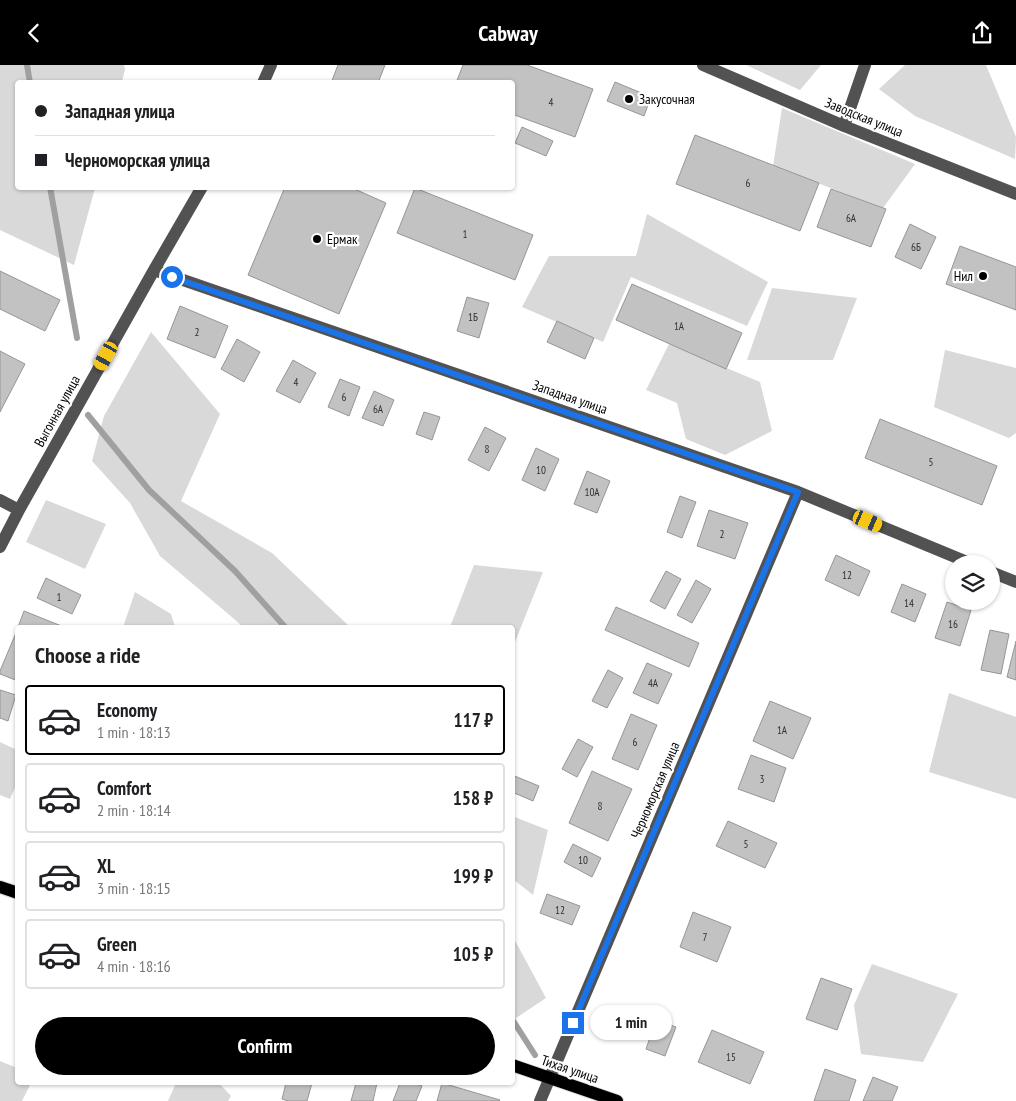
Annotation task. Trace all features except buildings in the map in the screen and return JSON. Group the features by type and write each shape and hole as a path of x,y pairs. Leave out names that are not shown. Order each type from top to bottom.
{"main road":[{"path":"0,887 15,892"},
{"name":"Тихая улица","path":"515,1066 617,1101"}],"street":[{"path":"264,80 271,65"},
{"name":"Заводская улица","path":"703,65 844,125 1016,194"},
{"path":"844,125 865,65"},
{"name":"Выгонная улица","path":"0,547 19,510 200,190"},
{"name":"Западная улица","path":"154,270 798,492 950,555"},
{"name":"Черноморская улица","path":"540,1101 798,492"},
{"path":"0,500 19,510"},
{"path":"1000,576 1016,582"}],"shaded area":[{"path":"0,65 124,65 122,80 15,80 15,190 94,190 74,265 0,230"},
{"path":"746,65 821,65 800,90"},
{"path":"905,65 986,65 1016,137 1015,159 915,116 879,89"},
{"path":"782,108 915,164 883,208 773,166"},
{"path":"647,214 768,282 747,326 631,277 603,342 522,307 549,256 636,256"},
{"path":"772,288 857,298 833,360 747,360"},
{"path":"151,332 220,414 181,501 272,553 348,625 241,625 160,556 130,503 92,461 104,416"},
{"path":"669,344 760,382 772,431 725,455 686,439 677,403 646,390"},
{"path":"945,350 1016,368 1016,433 1009,438 934,407"},
{"path":"46,500 106,524 85,569 26,542"},
{"path":"474,565 543,572 515,642 515,625 451,625"},
{"path":"135,592 171,614 174,625 124,625"},
{"path":"949,693 1016,717 1016,799 929,772"},
{"path":"0,742 15,749 15,788 10,799 0,795"},
{"path":"515,817 548,830 533,895 515,881"},
{"path":"515,941 546,998 515,1019"},
{"path":"872,964 958,994 923,1062 861,1054 854,1005"},
{"path":"0,1061 15,1067 15,1085 30,1085 22,1101 0,1101"},
{"path":"175,1085 221,1085 231,1096 228,1101 168,1101"}],"waterway":[{"path":"27,65 30,80"},
{"path":"51,190 77,338"},
{"path":"88,415 149,490 235,571 283,625"},
{"path":"515,1024 535,1055"}],"place":[{"name":"Закусочная","path":"629,99"},
{"name":"Ермак","path":"317,239"},
{"name":"Нил","path":"983,276"}],"route":[{"path":"172,277 798,492 573,1023"}]}
